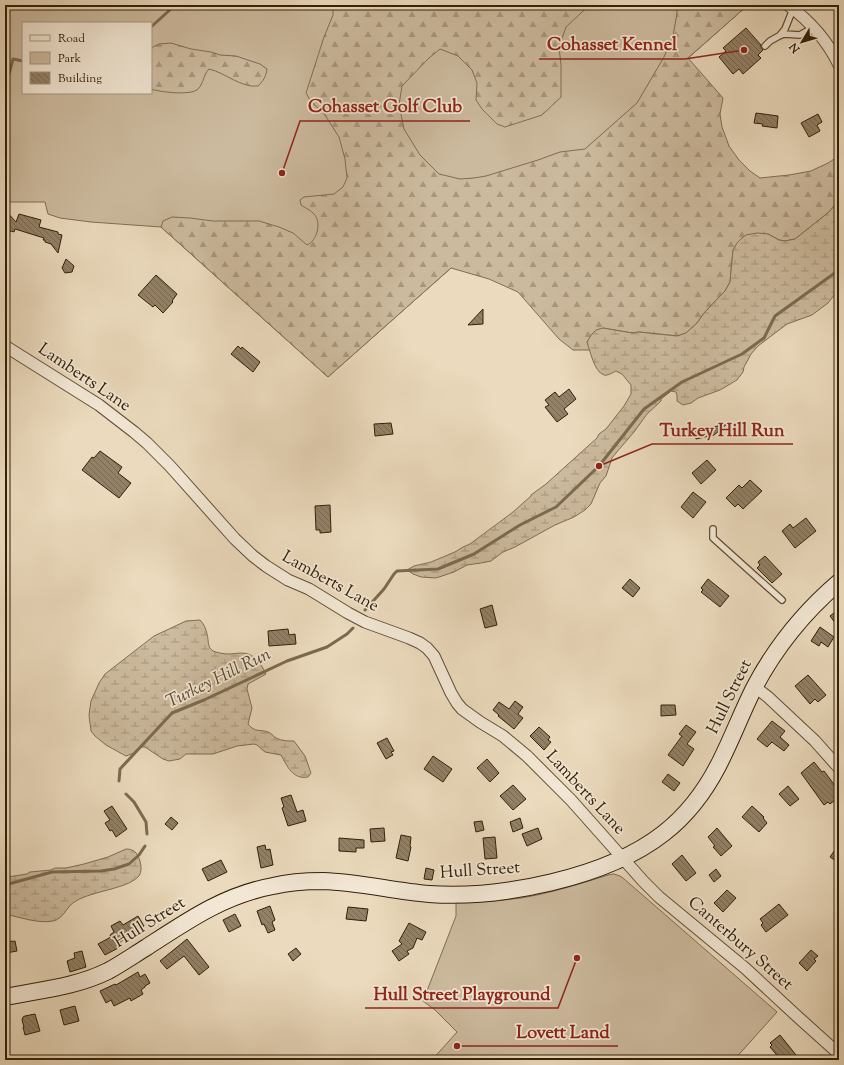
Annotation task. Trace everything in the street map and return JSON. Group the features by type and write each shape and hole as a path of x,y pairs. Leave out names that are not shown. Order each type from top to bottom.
{"main road":[{"name":"Hull Street","path":"5,997 72,984 101,974 214,906 240,894 261,888 298,882 322,881 429,894 482,893 528,887 557,880 595,869 633,853 664,833 679,820 699,796 717,768 755,687 768,664 790,633 817,602 839,582"}],"street":[{"path":"790,7 803,16 814,27 831,50 839,65"},
{"name":"Lamberts Lane","path":"5,346 99,405 134,432 170,466 235,539 266,566 288,580 310,589 365,622 409,638 427,648 434,656 451,692 462,709 503,736 527,756 572,800 622,858"},
{"path":"755,687 768,697 815,741 839,768"},
{"name":"Canterbury Street","path":"622,858 635,874 659,897 740,964 839,1054"}],"lane":[{"path":"779,36 785,29 790,7"},
{"path":"765,46 770,41 784,34 800,35 814,27"},
{"path":"714,529 713,538 782,600"}],"green space":[{"path":"5,5 748,5 328,377 161,227 91,222 60,218 48,214 45,202 5,202"},
{"path":"333,5 591,5 566,27 559,47 561,65 561,97 542,115 505,127 497,124 482,109 476,100 477,83 472,70 458,56 440,49 429,58 402,86 399,105 404,129 420,155 439,174 460,179 486,176 560,152 585,149 637,103 664,57 673,36 677,5 748,5 688,58 723,98 720,114 722,127 729,146 739,160 760,178 811,171 839,156 839,200 829,212 795,239 785,241 779,240 768,234 733,250 730,282 725,291 704,313 697,323 686,333 677,336 639,332 632,333 603,328 587,342 590,350 573,350 559,339 518,292 489,279 451,268 328,377 161,227 163,221 172,217 213,221 259,221 293,233 307,245 313,240 316,236 318,222 311,211 301,205 300,200 304,197 334,194 343,187 347,178 345,159 339,137 323,112 311,102 306,93 324,37 333,15"},
{"path":"171,43 220,55 236,56 260,64 267,69 266,74 263,81 258,86 252,86 240,83 209,69 200,87 194,91 175,93 152,89 152,48 159,44"},
{"path":"839,200 839,245 834,255 835,262 839,267 839,289 828,303 812,315 787,324 758,346 751,354 743,372 737,380 720,390 683,405 677,401 676,392 671,391 661,399 661,401 647,414 612,458 606,476 600,483 591,504 574,517 555,525 503,552 491,561 467,565 454,572 436,578 421,577 407,570 414,566 431,562 470,544 513,512 606,429 624,406 631,394 631,385 622,374 616,371 604,375 598,370 587,342 596,330 603,328 632,333 639,332 677,336 686,333 697,323 704,313 725,291 730,282 733,250 742,238 746,235 757,233 768,234 779,240 785,241 795,239 829,212"},
{"path":"200,620 205,628 209,646 213,651 225,654 248,654 254,657 261,665 266,674 248,684 247,689 252,708 248,724 253,729 268,732 278,739 294,741 305,756 311,773 308,777 294,774 288,768 281,755 265,752 254,744 237,746 213,754 186,754 180,759 169,761 163,759 145,747 141,747 134,753 126,756 106,745 91,731 89,715 91,701 105,674 154,636 186,621"},
{"path":"126,849 136,853 141,864 140,875 133,881 91,895 73,903 57,920 47,922 35,921 5,914 5,876 8,877 27,874 30,872 51,870 55,868 66,868 84,864 108,857"},
{"path":"614,874 623,878 777,1012 734,1060 432,1060 457,1032 435,1010 423,1001 456,916 456,902 521,898 554,891"}],"building":[{"path":"746,28 761,45 763,50 758,55 761,58 743,74 739,69 733,74 719,57 726,51 723,48"},
{"path":"756,113 778,116 777,128 762,126 763,124 754,123"},
{"path":"818,114 822,122 817,125 820,131 809,137 801,123"},
{"path":"5,210 16,222 19,214 41,220 39,227 58,232 58,234 62,235 58,253 51,244 43,240 44,238 15,229 14,232 11,231 5,236"},
{"path":"66,259 74,266 72,272 65,273 62,268"},
{"path":"156,275 177,294 172,301 173,302 163,313 155,305 153,307 138,295"},
{"path":"483,309 483,324 468,325"},
{"path":"238,346 241,349 242,347 260,362 253,372 231,354"},
{"path":"569,389 576,399 564,409 568,414 557,422 545,407 549,405 545,400 555,392 559,397"},
{"path":"391,423 393,434 375,436 374,424"},
{"path":"727,424 714,435 696,439 695,431"},
{"path":"100,451 122,467 118,473 131,483 119,498 82,470 92,457 94,458"},
{"path":"707,460 716,470 701,484 692,473"},
{"path":"750,480 762,491 743,509 738,504 735,507 726,498 739,485 742,488"},
{"path":"693,492 706,502 693,518 681,507"},
{"path":"330,505 331,532 320,533 320,530 316,530 315,506"},
{"path":"806,518 816,531 795,548 782,531 790,524 793,528"},
{"path":"765,556 782,574 772,583 757,568 760,565 758,562"},
{"path":"630,579 640,588 633,597 622,588"},
{"path":"708,579 729,596 720,607 701,592 703,590 701,588"},
{"path":"492,605 497,625 485,628 480,609"},
{"path":"839,609 839,628 830,616"},
{"path":"820,627 834,637 828,647 821,642 819,646 811,641"},
{"path":"288,629 289,635 295,634 296,644 269,646 268,631"},
{"path":"808,675 826,695 818,702 815,699 810,704 795,686"},
{"path":"515,701 523,707 518,714 523,718 514,729 493,710 499,702 509,709"},
{"path":"661,705 675,705 676,715 661,716"},
{"path":"772,721 785,731 780,737 789,745 784,751 772,742 767,747 757,739"},
{"path":"686,725 696,732 687,744 694,749 683,766 668,755 682,736 679,734"},
{"path":"539,727 550,737 548,740 551,742 544,750 530,736"},
{"path":"387,738 394,751 391,752 393,755 386,759 377,743"},
{"path":"433,756 452,769 443,782 424,769"},
{"path":"487,759 499,773 490,782 477,768"},
{"path":"814,762 822,772 824,771 839,791 839,797 830,804 828,802 824,805 801,773"},
{"path":"668,774 680,783 674,791 662,782"},
{"path":"513,785 526,799 513,810 500,796"},
{"path":"788,786 799,799 790,806 779,794"},
{"path":"291,795 297,812 303,810 306,821 288,826 282,808 284,807 281,798"},
{"path":"112,806 127,829 116,837 105,823 110,820 104,811"},
{"path":"752,806 764,817 763,818 767,823 759,832 742,817"},
{"path":"171,817 178,823 172,830 165,824"},
{"path":"520,818 523,828 513,832 510,822"},
{"path":"482,821 484,830 476,832 474,822"},
{"path":"384,828 385,841 371,842 370,829"},
{"path":"538,828 542,839 527,846 522,834"},
{"path":"717,828 732,846 721,856 713,847 715,846 708,837"},
{"path":"401,835 411,837 411,847 408,861 396,858"},
{"path":"495,837 497,858 485,859 483,838"},
{"path":"339,838 364,840 364,848 356,848 356,852 339,851"},
{"path":"839,844 839,863 830,857"},
{"path":"265,845 266,850 270,849 273,865 261,868 257,847"},
{"path":"682,855 696,873 686,881 672,864"},
{"path":"221,860 227,872 208,881 202,869"},
{"path":"426,868 434,870 432,880 424,879"},
{"path":"716,869 721,876 714,882 709,875"},
{"path":"727,890 736,898 723,912 714,903"},
{"path":"779,904 788,915 766,932 761,925 763,923 760,919"},
{"path":"270,906 275,920 272,922 275,930 268,933 264,924 262,925 257,911"},
{"path":"348,907 368,909 366,921 346,919"},
{"path":"235,914 241,926 229,932 223,920"},
{"path":"138,916 144,926 125,937 126,938 120,942 122,946 105,955 98,944 111,937 110,935 114,932 111,926 120,921 123,925"},
{"path":"409,923 426,932 422,940 417,938 413,948 407,951 409,954 399,961 392,951 402,944 399,941"},
{"path":"187,939 209,967 199,975 184,956 167,969 160,961"},
{"path":"15,941 17,951 6,953 5,942"},
{"path":"296,948 301,954 293,961 288,954"},
{"path":"811,950 818,956 814,959 816,961 807,971 799,963"},
{"path":"82,951 86,967 70,972 67,961 75,958 74,953"},
{"path":"138,972 140,977 145,974 150,983 141,990 143,994 131,1001 130,998 114,1006 111,1000 106,1003 100,991 115,984 116,985"},
{"path":"75,1006 79,1021 64,1025 60,1010"},
{"path":"35,1014 40,1031 25,1035 22,1020 23,1017"},
{"path":"780,1035 800,1060 781,1060 770,1047 772,1045 770,1043"}],"waterway":[{"path":"152,26 172,8 178,5"},
{"path":"5,76 9,74 13,59 22,61"},
{"name":"Turkey Hill Run","path":"365,610 384,589 397,571 438,569 474,554 520,525 556,507 599,466 644,409 682,382 742,354 764,338 775,316 839,270"},
{"name":"Turkey Hill Run","path":"119,781 120,769 172,713 204,700 287,661 327,647 347,634 353,628"},
{"name":"Turkey Hill Run","path":"126,794 134,802 146,822 147,834"},
{"name":"Turkey Hill Run","path":"5,885 52,872 101,871 114,869 129,864 139,855 145,846"}],"place":[{"name":"Cohasset Kennel","path":"744,50"},
{"name":"Cohasset Golf Club","path":"282,173"},
{"name":"Turkey Hill Run","path":"599,466"},
{"name":"Hull Street Playground","path":"577,958"},
{"name":"Lovett Land","path":"457,1046"}]}
